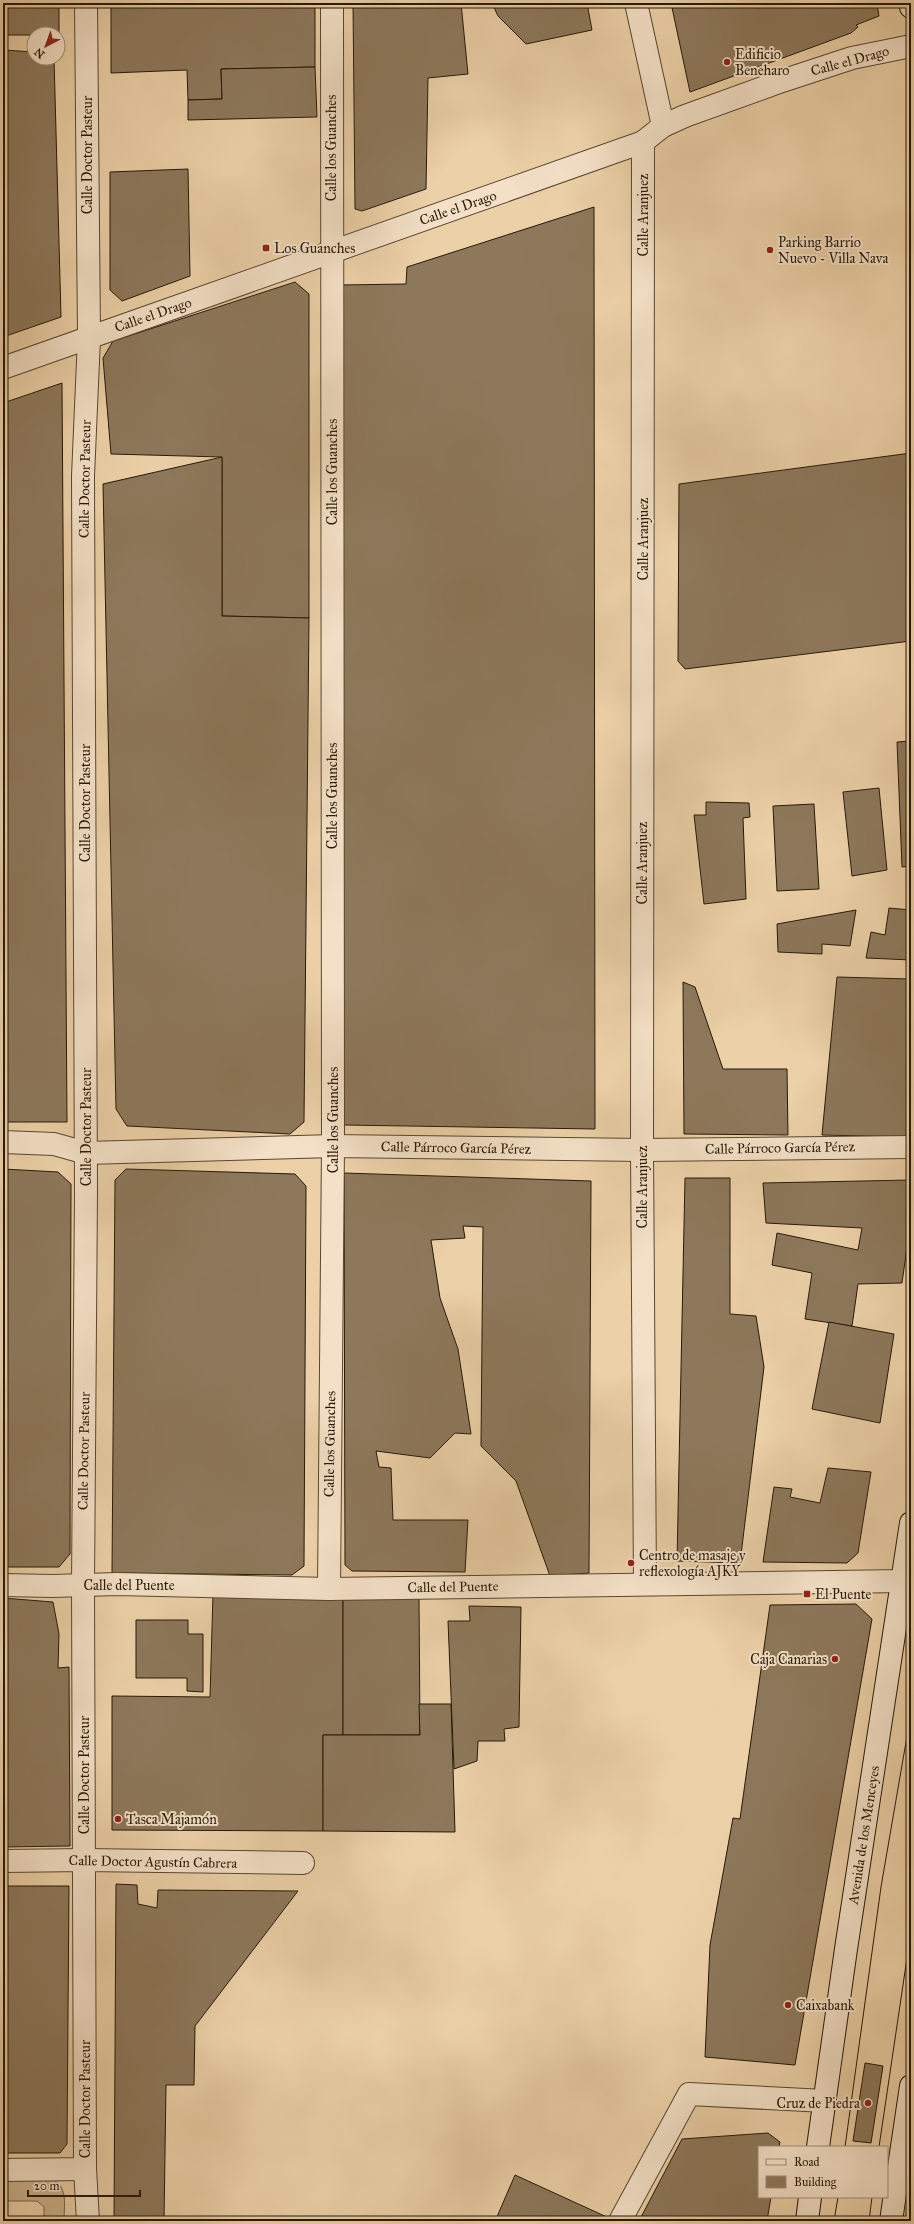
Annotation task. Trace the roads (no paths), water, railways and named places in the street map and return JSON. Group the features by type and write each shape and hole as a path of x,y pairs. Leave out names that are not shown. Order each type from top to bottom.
{"street":[{"name":"Calle Doctor Pasteur","path":"3,2170 85,2169 83,1585 86,1154 83,476 89,338 86,3"},
{"name":"Calle los Guanches","path":"329,1589 333,1146 331,252 332,3"},
{"path":"636,3 662,126"},
{"path":"910,3 911,7"},
{"name":"Calle el Drago","path":"3,368 643,142 662,126 730,100 852,58 911,46"},
{"name":"Calle Aranjuez","path":"643,142 642,1150 645,1584"},
{"name":"Calle Párroco García Pérez","path":"3,1142 54,1144 86,1154 333,1146 642,1150 911,1147"},
{"name":"Avenida de los Menceyes","path":"818,2146 846,1949 911,1523"},
{"name":"Calle del Puente","path":"3,1585 117,1584 329,1589 903,1581"},
{"name":"Calle Doctor Agustín Cabrera","path":"3,1861 84,1860 303,1864"},
{"path":"891,2221 911,2086"},
{"path":"620,2221 689,2094 825,2101"},
{"path":"85,2169 88,2221"},
{"path":"806,2221 810,2198"}],"tram line":[{"path":"845,2146 881,1887 911,1713"},
{"path":"879,2146 911,1931"},
{"path":"834,2221 838,2198"},
{"path":"869,2221 872,2198"}],"place":[{"name":"Edificio Beneharo","path":"727,62"},
{"name":"Los Guanches","path":"266,248"},
{"name":"Parking Barrio Nuevo - Villa Nava","path":"770,250"},
{"name":"Centro de masaje y reflexología AJKY","path":"631,1563"},
{"name":"El Puente","path":"807,1594"},
{"name":"Caja Canarias","path":"835,1659"},
{"name":"Tasca Majamón","path":"118,1819"},
{"name":"Caixabank","path":"788,2005"},
{"name":"Cruz de Piedra","path":"868,2103"}]}
